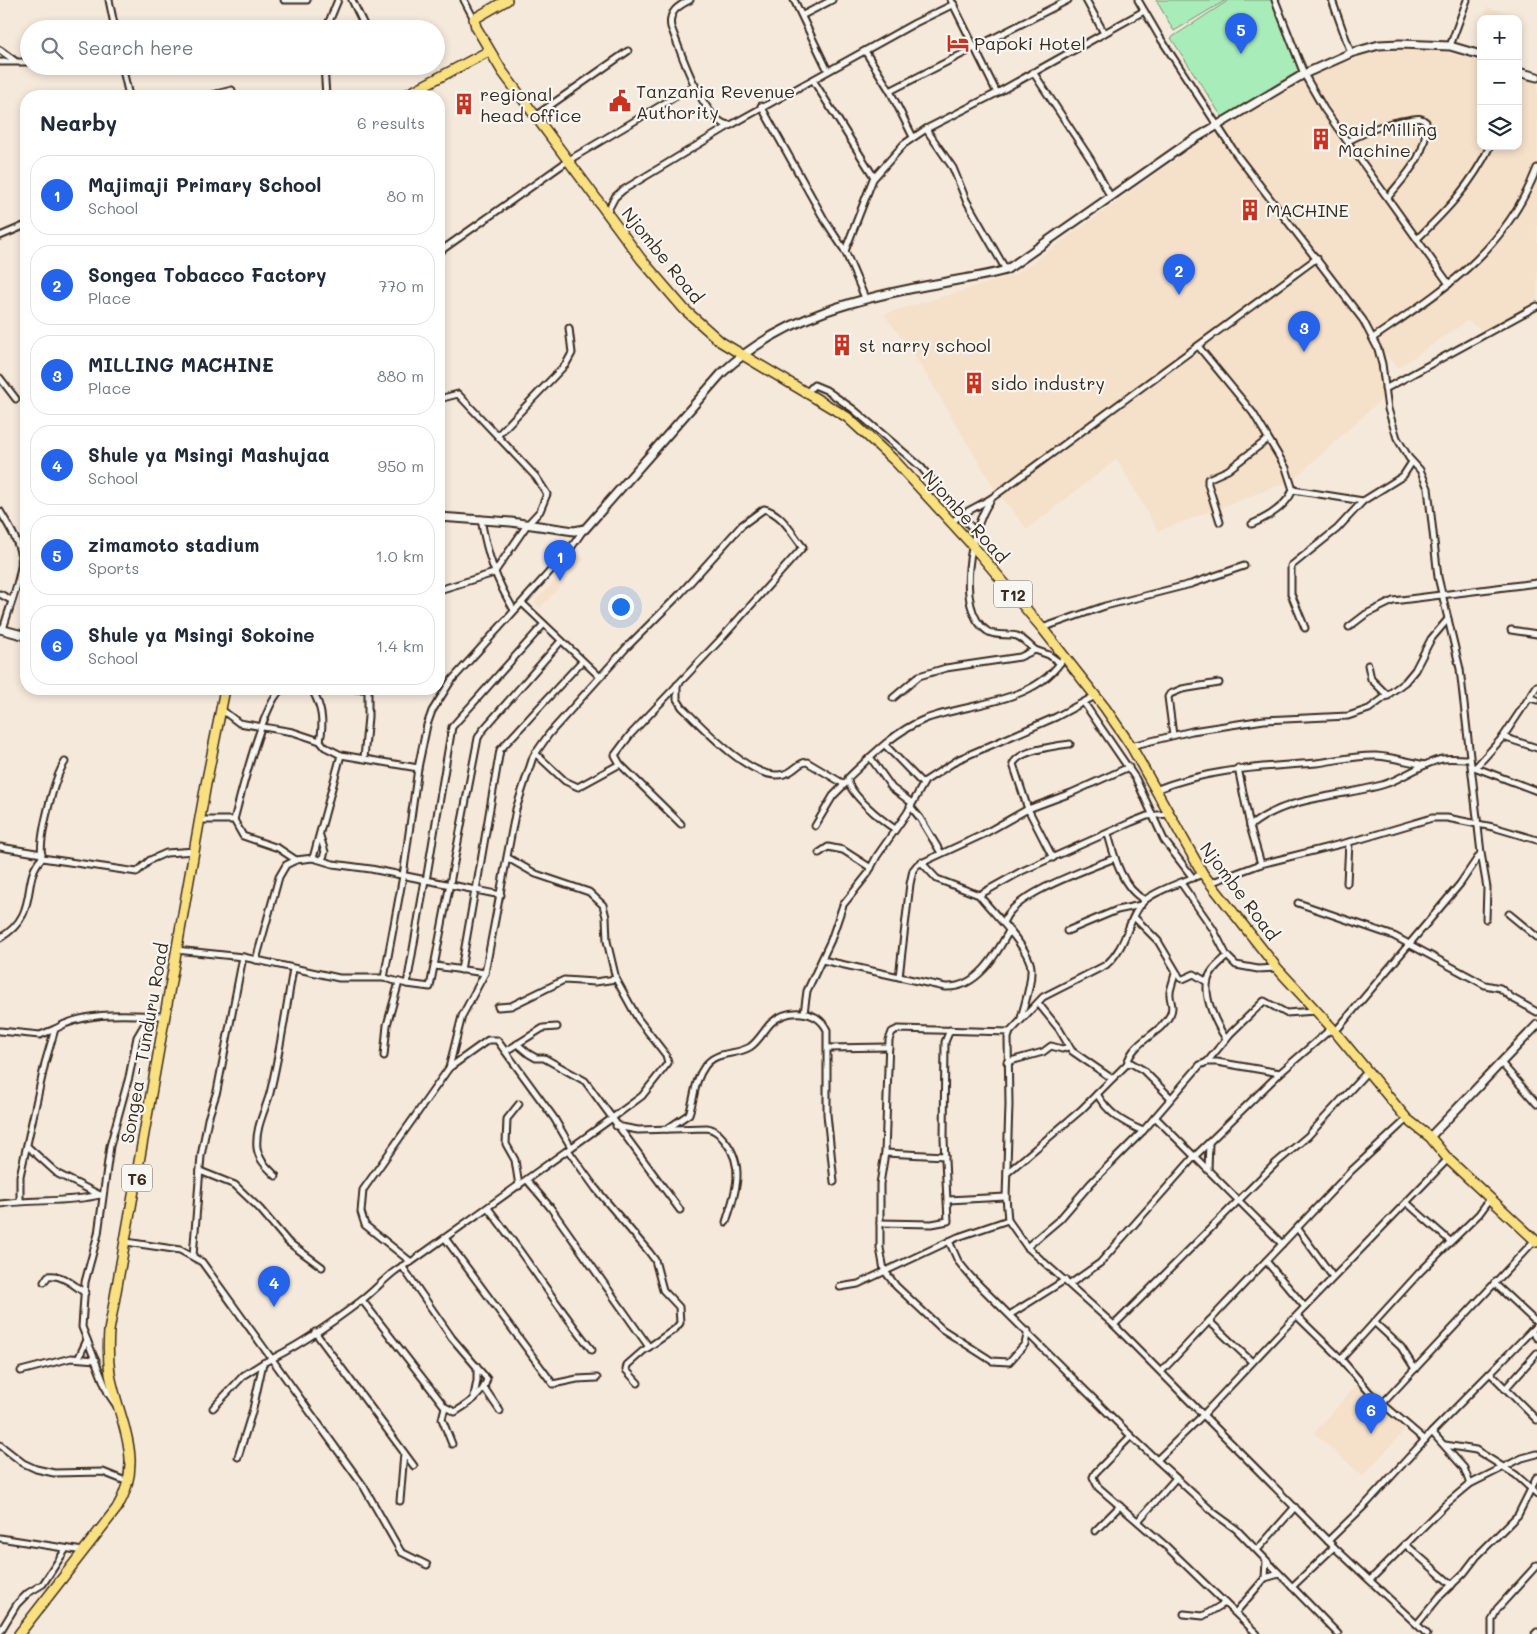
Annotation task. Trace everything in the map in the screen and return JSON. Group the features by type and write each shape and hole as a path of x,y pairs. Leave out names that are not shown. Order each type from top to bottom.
{"highway":[{"path":"474,19 507,0"},
{"name":"Njombe Road","path":"474,19 474,23 489,51 640,259 684,309 721,342 847,417 878,444 952,522 1042,628 1062,660 1095,696 1131,746 1209,884 1407,1119 1430,1137 1448,1159 1536,1241"},
{"path":"445,74 489,51"},
{"path":"415,90 444,75"},
{"name":"Songea - Tunduru Road","path":"18,1634 117,1508 124,1496 128,1482 131,1453 110,1374 108,1344 176,950 224,695"}],"street":[{"path":"110,0 113,20"},
{"path":"284,0 307,0"},
{"path":"330,20 338,0"},
{"path":"352,0 362,20"},
{"path":"464,0 474,19"},
{"path":"690,0 683,2 675,9 670,21 695,85 713,116 725,125 731,124"},
{"path":"794,0 803,15 828,71"},
{"path":"803,15 832,0"},
{"path":"890,91 1068,0"},
{"path":"1086,0 1104,33"},
{"path":"1138,0 1217,126 1317,258 1373,338 1382,364 1388,409 1397,438 1412,462 1420,470 1428,488 1434,554 1460,669 1477,824 1487,888 1486,919"},
{"path":"1275,0 1304,74 1324,109 1388,196 1449,284"},
{"path":"1332,0 1351,53"},
{"path":"1450,46 1467,0"},
{"path":"607,212 615,197 623,190 731,124 952,2 973,48 997,93"},
{"path":"845,251 874,177 890,157 913,137 997,93 1144,11"},
{"path":"445,690 514,610 571,548 585,529 676,424 742,354 794,323 820,312 865,298 986,276 1006,270 1045,245 1110,196 1186,144 1304,74 1351,53 1380,45 1450,46 1477,54"},
{"path":"0,50 15,61"},
{"path":"535,116 628,51"},
{"path":"865,51 890,91 913,137"},
{"path":"0,62 20,61"},
{"path":"1033,72 1086,152 1110,196"},
{"path":"1522,73 1537,77"},
{"path":"124,75 128,90"},
{"path":"325,75 326,90"},
{"path":"813,80 874,177"},
{"path":"445,248 569,160 695,85"},
{"path":"761,106 824,219 845,251 865,298"},
{"path":"1348,142 1378,126 1396,120 1421,118 1426,122 1426,141 1422,152 1416,163 1388,196"},
{"path":"926,129 953,168 966,200 1006,270"},
{"path":"1416,239 1452,205 1468,185 1488,150"},
{"path":"1373,338 1470,267 1513,218 1524,200 1537,168"},
{"path":"0,236 20,228"},
{"path":"952,522 961,514 979,507 993,497 1317,258"},
{"path":"1385,389 1537,306"},
{"path":"498,435 566,364 572,353 569,328"},
{"path":"1198,346 1249,407 1290,476 1293,490"},
{"path":"0,378 16,399"},
{"path":"807,392 814,385 853,409 922,467 977,534"},
{"path":"445,397 458,394 536,477 547,494 540,511 527,525 494,573 445,588"},
{"path":"1220,522 1208,479 1228,470 1268,439"},
{"path":"1304,628 1291,594 1291,566 1337,529 1363,501 1403,476 1412,462"},
{"path":"1293,490 1363,501"},
{"path":"1252,524 1274,513 1293,490"},
{"path":"815,826 833,796 870,757 900,733 922,720 978,706 1030,687 1046,678 1062,660 1035,650 1019,637 987,632 976,620 971,609 968,596 973,546 983,512 993,497"},
{"path":"449,1068 462,1016 485,973 502,895 511,834 522,787 535,753 600,677 742,525 764,509 770,510 790,529 803,547 677,684 618,750 616,755 620,764 681,824"},
{"path":"0,511 20,552"},
{"path":"445,517 481,519 574,531 585,529"},
{"path":"481,519 486,551 494,573 514,610"},
{"path":"1042,628 1105,606 1191,584 1244,566"},
{"path":"20,574 1,630 20,635"},
{"path":"1349,627 1366,614 1393,601 1537,583"},
{"path":"0,594 11,600"},
{"path":"522,603 600,677"},
{"path":"1131,746 1173,735 1264,720 1348,716 1368,709 1405,682 1415,670 1431,639 1448,619"},
{"path":"407,984 452,727 544,624"},
{"path":"1511,630 1537,634"},
{"path":"176,950 243,957 339,978 384,978 430,987 478,738 482,731 561,641"},
{"path":"893,698 919,676 946,668 1020,657 1035,650"},
{"path":"461,970 500,750 582,661"},
{"path":"1368,665 1371,679 1388,696"},
{"path":"1173,735 1168,697 1170,694 1182,689 1219,683"},
{"path":"677,684 677,699 682,707 727,749 755,768 769,775 790,774 803,762 807,762 846,782 872,811 895,828"},
{"path":"1476,767 1503,737 1537,686"},
{"path":"277,695 271,703 254,750 234,820 243,836 278,848 296,860"},
{"path":"313,695 323,719 320,741"},
{"path":"364,758 369,705 368,695"},
{"path":"384,978 403,876 418,768 427,725 441,695"},
{"path":"804,1013 807,991 822,960 843,905 871,868 929,777 959,759 1084,703 1095,696"},
{"path":"1530,698 1537,700"},
{"path":"1084,703 1129,768 1144,794 1164,840 1193,878"},
{"path":"222,710 239,723 294,732 320,741 325,747 341,755 418,768"},
{"path":"1503,737 1537,748"},
{"path":"1053,858 1028,809 1014,769 1014,762 1044,748 1070,744"},
{"path":"885,745 923,784"},
{"path":"535,753 565,781 578,788 620,764"},
{"path":"313,858 341,755"},
{"path":"1155,790 1177,781 1238,768 1374,756 1425,766"},
{"path":"870,757 892,788 911,804 941,853"},
{"path":"1250,826 1265,814 1299,802 1387,783 1441,759 1469,759"},
{"path":"0,938 10,933 26,910 34,872 42,856 43,828 55,785 65,762"},
{"path":"1470,766 1537,791"},
{"path":"899,977 910,884 913,870 921,862 982,835 1028,809 1129,768"},
{"path":"1238,768 1250,826 1261,864"},
{"path":"978,896 1022,871 1132,822 1168,814"},
{"path":"1209,884 1261,864 1432,818 1447,818 1477,824 1537,840"},
{"path":"201,820 234,820"},
{"path":"1108,834 1115,858 1132,890 1143,902"},
{"path":"319,836 325,852 322,860"},
{"path":"1347,883 1348,842"},
{"path":"0,847 137,872 150,860 166,853 196,851"},
{"path":"818,853 828,847 838,849 871,868"},
{"path":"1011,1314 1100,1263 1194,1157 1280,1073 1333,1030 1460,884 1481,853"},
{"path":"256,960 279,877 286,865 296,860 313,858 333,864 502,895"},
{"path":"213,1408 244,1375 315,1332 362,1300 402,1266 411,1262 488,1208 642,1096 668,1063 666,1055 638,1019 616,979 607,941 606,917 603,906 589,892 536,874 508,858"},
{"path":"1004,921 1010,910 1025,899 1115,858"},
{"path":"921,862 937,879 978,896 1004,921 1030,961 1031,966 1021,1020"},
{"path":"1067,930 1111,912 1143,902 1181,882 1203,874"},
{"path":"1181,882 1209,923 1227,956 1236,965 1246,968 1278,968"},
{"path":"1143,902 1134,917 1124,944 1106,965 1050,993 1010,1032 1006,1044 1008,1173 1006,1197 1008,1220 1026,1247 1068,1282 1114,1325 1202,1416 1334,1547 1427,1634"},
{"path":"1298,903 1382,931 1410,943 1486,985 1497,986 1512,998 1537,1012"},
{"path":"1509,914 1537,937"},
{"path":"1134,917 1158,941 1175,973 1183,979 1196,974 1207,982"},
{"path":"822,960 945,987 960,986 986,967 995,956 1009,931"},
{"path":"1226,1039 1212,1016 1207,982 1211,973 1227,956"},
{"path":"193,1256 200,1172 208,1119 217,1092 243,957"},
{"path":"435,966 485,973"},
{"path":"276,1176 260,1160 257,1147 261,1117 270,1094 293,969"},
{"path":"1008,1173 1097,1094 1127,1064 1130,1055 1142,1041 1170,1016 1173,1005 1170,994 1175,973"},
{"path":"498,1007 511,1006 564,980 595,982 616,979"},
{"path":"384,1056 387,1025 399,982"},
{"path":"1026,1247 1060,1219 1090,1183 1143,1131 1200,1066 1264,1001 1286,1013 1316,1011"},
{"path":"1038,1003 1059,1029 1068,1047 1111,1078"},
{"path":"667,1129 689,1114 694,1089 700,1075 712,1060 729,1052 750,1047 776,1020 804,1013 817,1017 824,1023 827,1030 827,1114 834,1182"},
{"path":"0,1031 40,1035 79,1020 105,1015 165,1016"},
{"path":"120,1409 108,1393 82,1323 85,1282 98,1234 101,1196 108,1155 129,1077 137,1037 150,1016"},
{"path":"1430,1137 1502,1064 1537,1024"},
{"path":"506,1051 543,1028 557,1027"},
{"path":"20,1201 20,1176 28,1146 31,1123 55,1029"},
{"path":"1010,1032 898,1029 892,1032 888,1040 885,1153 880,1184 880,1248 884,1270 896,1286 942,1329 992,1361 1004,1363 1014,1359 1025,1344 1028,1331"},
{"path":"880,1224 932,1224 948,1221 945,1156 945,1042 950,1030"},
{"path":"411,1262 365,1225 361,1212 363,1190 449,1068 488,1040 497,1040 554,1118 570,1149 596,1189 650,1252 655,1260 663,1290 679,1307 678,1326 626,1367 638,1383"},
{"path":"517,1044 536,1058 544,1058 581,1077 680,1210"},
{"path":"1007,1062 1043,1052 1051,1046 1062,1049 1068,1047"},
{"path":"828,1048 889,1048"},
{"path":"1206,1062 1217,1062 1247,1069 1280,1073"},
{"path":"1127,1064 1131,1063 1143,1070 1171,1098"},
{"path":"1502,1064 1537,1104"},
{"path":"1114,1325 1275,1164 1308,1136 1367,1072"},
{"path":"1097,1094 1110,1112 1118,1119 1143,1131"},
{"path":"519,1104 507,1119 506,1144 514,1160 519,1186"},
{"path":"1155,1118 1282,1244"},
{"path":"1161,1372 1298,1229 1350,1171 1407,1119"},
{"path":"616,1126 638,1130 711,1129 727,1144 737,1164 738,1181 726,1222"},
{"path":"1208,1170 1209,1143"},
{"path":"28,1146 58,1174 101,1196"},
{"path":"885,1153 945,1156"},
{"path":"1157,1460 1202,1416 1448,1159"},
{"path":"200,1172 235,1185 260,1209 288,1242 322,1267"},
{"path":"527,1180 550,1207 649,1347"},
{"path":"0,1204 20,1201 63,1202 101,1196"},
{"path":"948,1200 1006,1197"},
{"path":"1342,1359 1450,1241 1479,1214 1490,1199"},
{"path":"1407,1202 1450,1241"},
{"path":"488,1208 512,1239 552,1300 592,1350"},
{"path":"840,1287 858,1284 884,1270 949,1241 1008,1220"},
{"path":"1298,1229 1333,1277"},
{"path":"445,1238 552,1384 577,1379 597,1378"},
{"path":"949,1241 958,1261 1131,1436 1257,1550 1338,1634"},
{"path":"1382,1404 1494,1283 1536,1241"},
{"path":"126,1242 180,1250 202,1262 364,1487 401,1552 427,1566"},
{"path":"1266,1261 1305,1307"},
{"path":"362,1300 445,1407 455,1412 472,1401 485,1389 487,1379 452,1338 402,1266"},
{"path":"44,1282 48,1276 56,1276 70,1282 85,1293"},
{"path":"1328,1541 1367,1503 1432,1432 1537,1324 1494,1283"},
{"path":"1297,1316 1342,1359 1370,1393 1425,1440"},
{"path":"1209,1321 1252,1362"},
{"path":"1374,1322 1401,1347 1415,1369"},
{"path":"1531,1331 1537,1338"},
{"path":"315,1332 414,1466"},
{"path":"79,1357 87,1340"},
{"path":"1505,1389 1537,1354"},
{"path":"21,1372 79,1357 96,1360"},
{"path":"238,1457 253,1409 263,1363"},
{"path":"472,1401 477,1389 477,1366"},
{"path":"1490,1373 1537,1420"},
{"path":"485,1389 500,1411"},
{"path":"445,1407 442,1419 452,1444"},
{"path":"1432,1432 1464,1468 1470,1484"},
{"path":"1131,1436 1093,1478 1098,1487 1138,1521 1257,1634"},
{"path":"0,1445 23,1463 36,1469 54,1473 103,1472 128,1482"},
{"path":"1445,1445 1470,1447 1504,1466 1537,1494"},
{"path":"400,1501 404,1453"},
{"path":"1371,1580 1444,1505 1470,1484 1504,1466 1537,1454"},
{"path":"1417,1624 1476,1556 1518,1515 1537,1477"},
{"path":"1138,1521 1176,1478"},
{"path":"1095,1531 1120,1506"},
{"path":"1257,1550 1295,1507"},
{"path":"0,1538 85,1551"},
{"path":"1405,1544 1452,1585"},
{"path":"1292,1587 1334,1547"},
{"path":"0,1632 17,1604 28,1593 43,1584 66,1548"},
{"path":"1265,1578 1266,1560"},
{"path":"1492,1634 1492,1620 1497,1610 1537,1565"},
{"path":"1236,1612 1265,1578 1279,1574"},
{"path":"1184,1614 1203,1616 1225,1603"}],"shaded area":[{"path":"1487,7 1511,14 1511,15 1485,15"},
{"path":"1420,47 1477,60 1477,150 1522,150 1522,71 1537,77 1537,300 1484,331 1467,321 1398,368 1382,350 1385,396 1293,480 1158,531 1117,459 1027,529 995,489 915,356 884,314 1015,275 1218,129 1316,73 1369,53"},
{"path":"580,555 585,559 540,608 534,602"},
{"path":"1363,1378 1412,1422 1363,1476 1314,1433"}],"green space":[{"path":"1156,0 1226,0 1174,31"},
{"path":"1229,0 1276,0 1308,70 1222,117 1171,38"}],"place":[{"name":"Papoki Hotel","path":"958,43"},
{"name":"zimamoto stadium","path":"1241,54"},
{"name":"Tanzania Revenue Authority","path":"620,101"},
{"name":"regional head office","path":"464,104"},
{"name":"Said Milling Machine","path":"1321,139"},
{"name":"MACHINE","path":"1250,210"},
{"name":"Songea Tobacco Factory","path":"1179,295"},
{"name":"st narry school","path":"842,345"},
{"name":"MILLING MACHINE","path":"1304,352"},
{"name":"sido industry","path":"974,383"},
{"name":"Majimaji Primary School","path":"560,581"},
{"name":"Shule ya Msingi Mashujaa","path":"274,1307"},
{"name":"Shule ya Msingi Sokoine","path":"1371,1434"}]}
